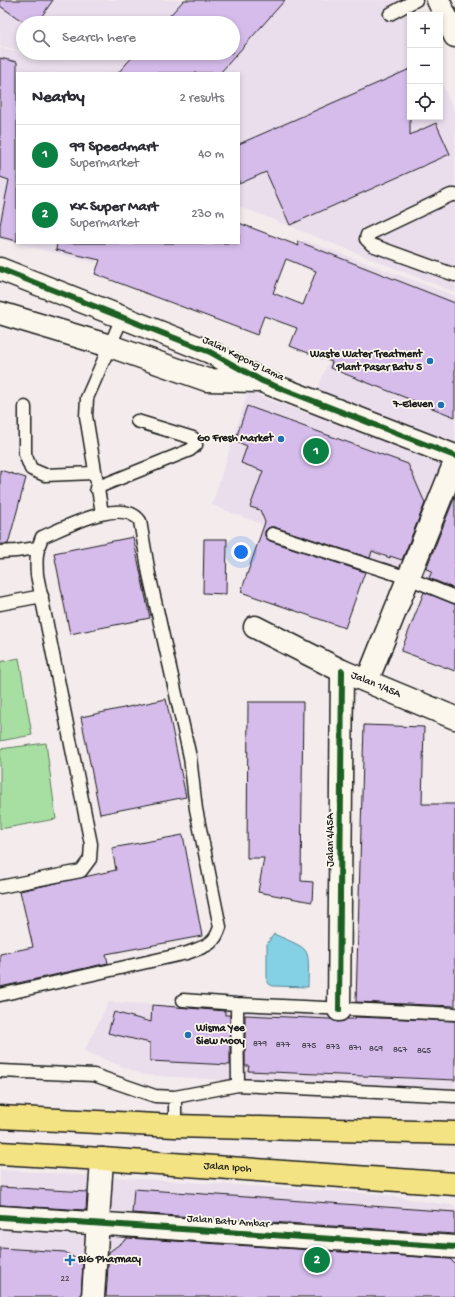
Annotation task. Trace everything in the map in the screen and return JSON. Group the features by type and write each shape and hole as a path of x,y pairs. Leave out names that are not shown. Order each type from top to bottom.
{"main road":[{"path":"0,1117 174,1126 455,1133"},
{"name":"Jalan Ipoh","path":"0,1153 455,1184"}],"street":[{"path":"438,0 455,36"},
{"name":"Jalan Kepong Lama","path":"0,269 210,352 262,381 455,456"},
{"name":"Jalan Kepong Lama","path":"0,313 110,346 208,380 262,381"},
{"path":"367,681 455,462"},
{"name":"Jalan 1/45A","path":"255,627 342,671 455,718"},
{"name":"Jalan 4/45A","path":"339,1010 342,671"},
{"path":"93,1297 102,1159"},
{"name":"Jalan Batu Ambar","path":"0,1217 455,1247"}],"lane":[{"path":"390,14 416,0"},
{"path":"455,195 451,195 367,235 366,239 372,245 455,275"},
{"path":"102,513 96,488 86,416 87,398 122,318"},
{"path":"25,407 25,454 31,469 45,475 94,473"},
{"path":"96,488 190,450 196,445 193,438 137,421"},
{"path":"0,887 81,871 90,859 91,844 42,596 36,562 37,548 42,536 102,513 125,511 135,514 140,521 149,574 190,757 196,809 220,927 211,944 187,953 0,995"},
{"path":"272,534 408,578 455,597"},
{"path":"0,552 37,548"},
{"path":"0,604 42,596"},
{"path":"183,1000 339,1010 455,1014"},
{"path":"237,1004 238,1085"},
{"path":"0,1071 94,1075 155,1096 175,1097 238,1085 455,1096"},
{"path":"174,1126 175,1097"}],"shaded area":[{"path":"0,0 400,0 407,12 407,120 443,120 443,86 455,113 455,292 240,206 240,72 16,72 16,243 0,239 0,48 16,51 16,60 69,60 80,62 70,60 240,60 240,16 16,16 16,49 0,46"},
{"path":"304,240 455,296 455,598 212,505 248,392 308,414 357,289 296,265"},
{"path":"20,244 103,244 95,263"},
{"path":"109,1002 455,1020 455,1094 144,1075 84,1051"},
{"path":"0,1170 376,1194 455,1206 455,1297 0,1297"}],"green space":[{"path":"19,658 32,735 0,741 0,662"},
{"path":"46,743 56,819 0,829 0,749"}],"water":[{"path":"274,934 302,947 306,951 308,956 308,987 273,986 267,983 267,944"}],"building":[{"path":"0,0 53,0 42,16 16,17 0,6"},
{"path":"184,0 285,0 240,51 240,16 169,16"},
{"path":"0,58 17,62 16,241 0,237 0,225 9,180 0,177"},
{"path":"130,60 232,60 221,72 119,72"},
{"path":"407,70 407,120 410,120 410,135 436,123 450,154 290,225 266,172 240,184 240,144"},
{"path":"240,223 299,246 297,241 455,303 455,417 330,368 332,362 290,346 297,328 264,316 257,335 95,274 100,260 56,250 57,244 240,244","holes":["286,259 316,271 303,305 273,293"]},
{"path":"247,406 408,464 425,503 402,560 390,556 390,558 372,551 370,558 274,527 270,527 265,531 265,536 270,541 365,572 345,628 241,592 265,522 260,510 250,507 263,471 241,463 247,446 235,441"},
{"path":"0,470 26,478 8,544 0,544"},
{"path":"455,496 455,589 429,578 432,571 426,569"},
{"path":"133,537 150,618 70,634 54,553"},
{"path":"204,539 227,539 226,594 203,593"},
{"path":"424,592 455,604 455,671 401,651"},
{"path":"166,699 186,797 100,814 81,717"},
{"path":"248,702 303,702 301,881 313,882 312,902 258,892 264,858 247,858"},
{"path":"364,725 424,727 422,804 455,804 455,1006 356,1002"},
{"path":"183,835 202,936 106,954 108,963 0,987 0,954 33,947 20,891 116,870 112,848"},
{"name":"Wisma Yee Siew Mooy","path":"152,1005 225,1011 225,1015 230,1015 230,1065 150,1061 150,1043 108,1033 114,1012 151,1022"},
{"path":"245,1015 330,1019 338,1022 347,1019 355,1019 355,1017 455,1021 455,1080 248,1071 249,1066 245,1066"},
{"path":"0,1187 87,1192 86,1210 0,1205"},
{"path":"134,1189 455,1212 455,1234 132,1213"},
{"path":"128,1238 450,1259 455,1264 455,1297 106,1297 109,1252"},
{"path":"0,1248 65,1252 83,1263 81,1297 0,1297"}],"cycle path":[{"path":"0,269 210,352 262,381 455,456"},
{"path":"339,1010 342,671"},
{"path":"0,1217 455,1247"}],"place":[{"name":"Waste Water Treatment Plant Pasar Batu 5","path":"430,361"},
{"name":"7-Eleven","path":"441,405"},
{"name":"Go Fresh Market","path":"281,439"},
{"name":"99 Speedmart","path":"316,451"},
{"name":"Wisma Yee Siew Mooy","path":"188,1035"},
{"name":"BIG Pharmacy","path":"70,1260"},
{"name":"KK Super Mart","path":"317,1260"}]}
